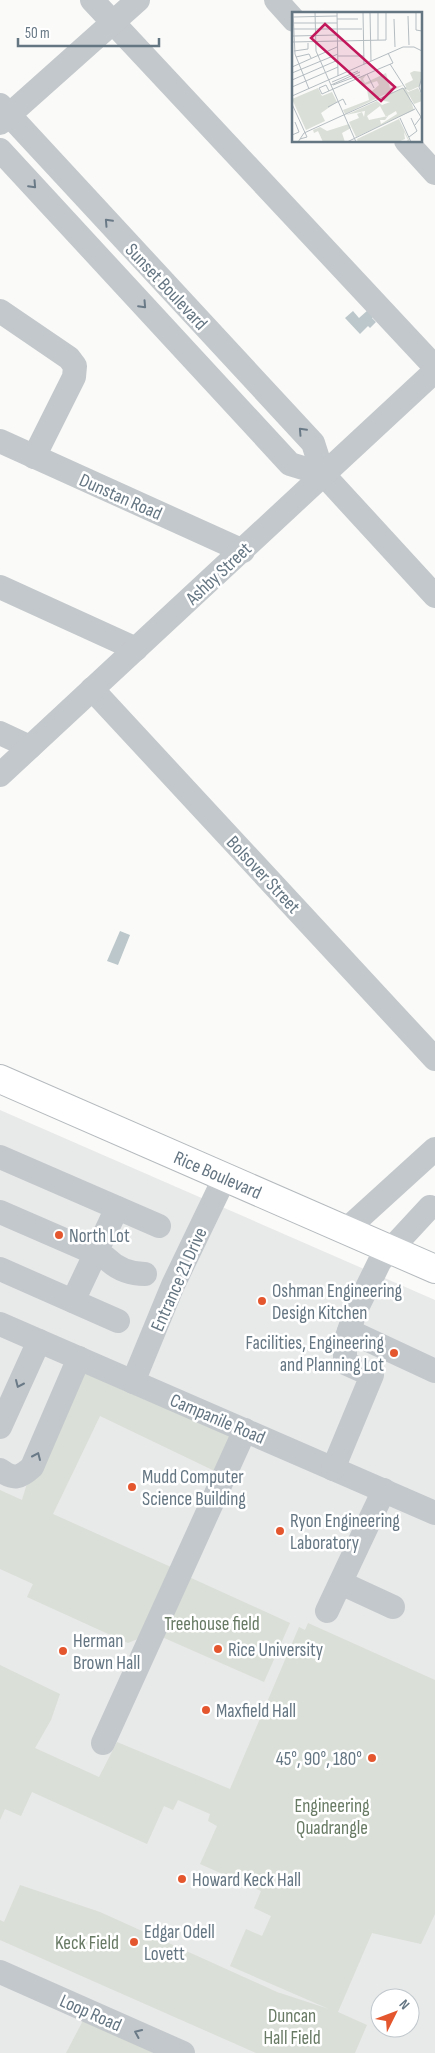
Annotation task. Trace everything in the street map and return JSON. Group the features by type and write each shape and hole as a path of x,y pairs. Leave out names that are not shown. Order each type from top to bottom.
{"main road":[{"name":"Rice Boulevard","path":"0,1079 435,1269"}],"street":[{"path":"92,0 435,367"},
{"path":"3,114 138,0"},
{"path":"276,0 292,18"},
{"name":"Sunset Boulevard","path":"3,114 313,443 323,474 435,596"},
{"path":"407,142 435,173"},
{"name":"Sunset Boulevard","path":"0,150 290,464 323,474"},
{"path":"0,311 69,358 75,366 74,377 34,456"},
{"name":"Ashby Street","path":"0,775 435,371"},
{"name":"Dunstan Road","path":"0,441 243,551"},
{"path":"0,587 136,649"},
{"name":"Bolsover Street","path":"92,689 435,1059"},
{"path":"0,733 30,747"},
{"path":"347,1229 435,1149"},
{"path":"0,1157 159,1226"},
{"name":"Entrance 21 Drive","path":"133,1382 173,1285 225,1177"},
{"path":"333,1468 372,1375 345,1363 345,1342 355,1312 380,1261 430,1207"},
{"path":"73,1301 101,1256 117,1208"},
{"path":"0,1212 101,1256 118,1258 134,1264 145,1274 173,1285"},
{"path":"0,1269 118,1321"},
{"name":"Campanile Road","path":"0,1324 435,1513"},
{"path":"349,1331 435,1371"},
{"path":"0,1427 39,1341"},
{"path":"0,1470 15,1477 23,1476 32,1466 79,1358"},
{"path":"103,1743 245,1430"},
{"path":"327,1611 384,1490"},
{"path":"341,1583 393,1607"},
{"name":"Loop Road","path":"0,1972 183,2053"}],"shaded area":[{"path":"368,310 374,316 372,318 376,322 370,328 368,326 360,334 345,318 353,311 359,318"},
{"path":"120,931 130,935 118,965 107,961"},
{"name":"Rice University","path":"0,1110 435,1300 435,2053 0,2053"}],"green space":[{"path":"79,1358 245,1430 225,1476 100,1416 53,1514 182,1572 154,1632 128,1643 27,1597 33,1584 0,1569 0,1490 22,1500 32,1467"},
{"name":"Treehouse field","path":"189,1577 290,1623 264,1682 162,1637"},
{"name":"Engineering Quadrangle","path":"308,1623 435,1680 435,1914 421,1944 372,1933 338,2012 367,2025 355,2053 256,2053 0,1940 0,1920 4,1922 20,1885 100,1912 277,1992 329,2009 230,1966 246,1929 262,1936 271,1916 254,1908 261,1891 200,1864 217,1826 208,1821 210,1814 178,1800 173,1810 164,1806 147,1844 32,1792 21,1816 5,1809 0,1820 0,1665 60,1694 51,1720 35,1748 99,1777 117,1742 230,1789 299,1627 305,1630"},
{"path":"88,2011 184,2053 66,2053"}],"place":[{"name":"North Lot","path":"59,1235"},
{"name":"Oshman Engineering Design Kitchen","path":"262,1301"},
{"name":"Facilities, Engineering and Planning Lot","path":"394,1353"},
{"name":"Mudd Computer Science Building","path":"132,1487"},
{"name":"Ryon Engineering Laboratory","path":"280,1531"},
{"name":"Rice University","path":"218,1649"},
{"name":"Herman Brown Hall","path":"63,1651"},
{"name":"Maxfield Hall","path":"206,1710"},
{"name":"45°, 90°, 180°","path":"372,1758"},
{"name":"Howard Keck Hall","path":"182,1879"},
{"name":"Edgar Odell Lovett","path":"134,1942"}],"park label":[{"name":"Keck Field","path":"87,1942"},
{"name":"Duncan Hall Field","path":"292,2026"}]}
